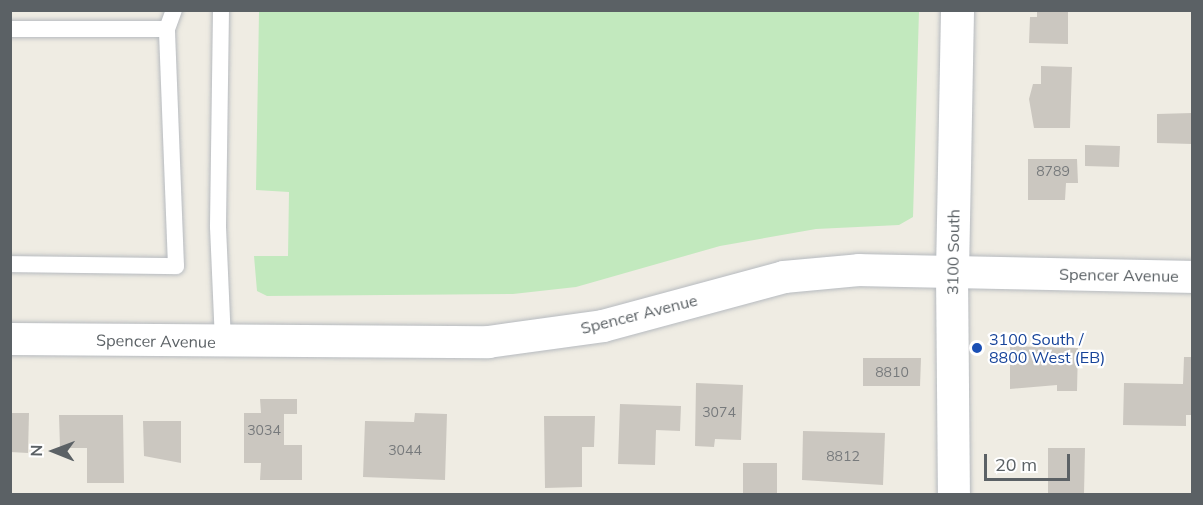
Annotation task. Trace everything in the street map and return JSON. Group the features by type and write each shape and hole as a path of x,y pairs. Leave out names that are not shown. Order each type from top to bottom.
{"street":[{"name":"3100 South","path":"954,495 952,272 957,10"},
{"name":"Spencer Avenue","path":"10,339 223,343 488,342 603,326 784,277 859,270 1192,276"}],"lane":[{"path":"10,264 176,266 167,29 174,10"},
{"path":"221,10 218,227 223,343"},
{"path":"10,29 167,29"}],"green space":[{"path":"259,11 919,11 913,217 899,225 816,229 720,246 576,287 513,294 267,296 257,291 254,256 288,256 289,192 256,190"}],"building":[{"path":"1037,10 1068,10 1068,44 1029,43 1030,17 1037,17"},
{"path":"1041,66 1072,67 1070,128 1034,128 1029,99 1033,84 1041,84"},
{"path":"1192,113 1192,144 1157,143 1157,114"},
{"path":"1085,145 1120,146 1119,167 1085,166"},
{"path":"1028,159 1077,159 1078,183 1066,183 1065,200 1028,200"},
{"path":"1010,346 1078,348 1077,391 1057,391 1057,385 1010,389"},
{"path":"1184,357 1192,357 1192,415 1186,415 1186,426 1123,425 1124,383 1183,384"},
{"path":"863,358 921,358 920,386 863,386"},
{"path":"696,383 743,385 741,440 715,439 714,447 695,446"},
{"path":"260,399 297,399 297,414 284,414 284,445 302,445 302,480 260,480 261,463 244,463 244,413 261,413"},
{"path":"620,404 681,406 680,431 656,430 655,465 618,464"},
{"path":"10,413 29,413 28,453 10,452"},
{"path":"415,413 447,414 445,480 363,477 365,421 414,422"},
{"path":"59,415 123,415 124,483 87,483 87,448 60,448"},
{"path":"544,416 595,416 594,447 582,447 582,487 545,488"},
{"path":"143,421 181,421 181,463 144,456"},
{"path":"803,431 885,433 883,485 802,480"},
{"path":"1048,448 1085,448 1084,494 1048,494"},
{"path":"743,463 777,463 777,494 743,494"}],"place":[{"name":"3100 South / 8800 West (EB)","path":"977,348"}]}
